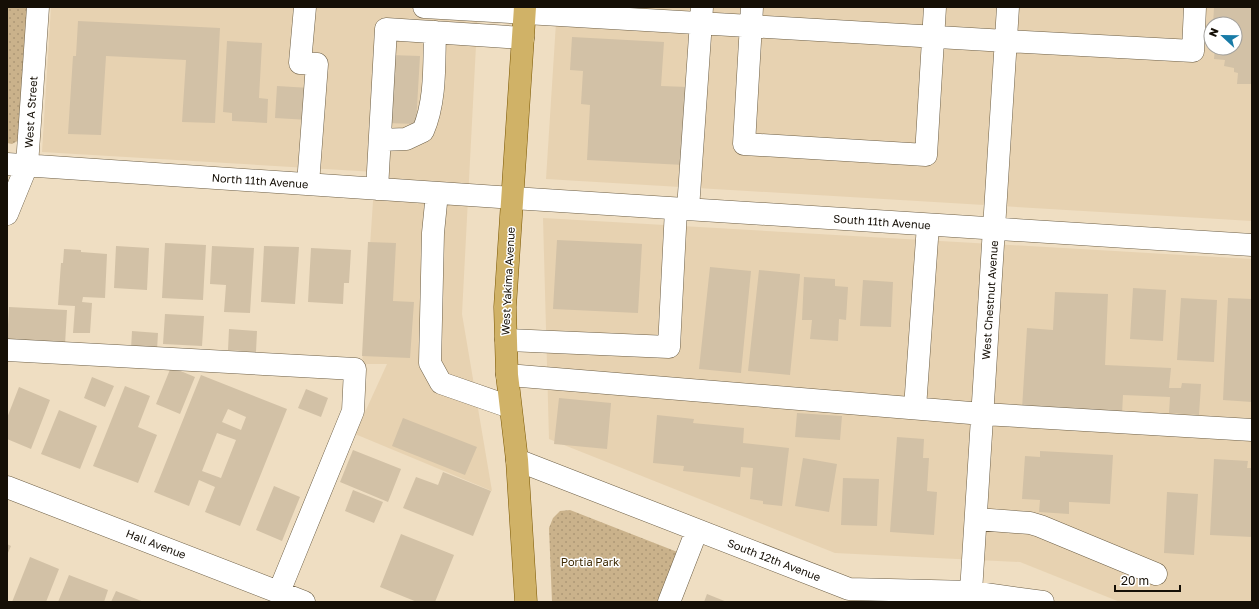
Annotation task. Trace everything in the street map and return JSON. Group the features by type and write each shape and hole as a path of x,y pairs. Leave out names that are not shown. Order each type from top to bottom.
{"main road":[{"name":"West Yakima Avenue","path":"525,10 505,307 507,375 517,460 526,602"}],"street":[{"name":"West A Street","path":"7,214 17,164 38,7"},
{"path":"305,7 300,63 317,64 308,184"},
{"path":"424,7 751,17 933,37 1193,51 1195,7"},
{"path":"751,17 744,144 926,155 935,7"},
{"name":"West Chestnut Avenue","path":"971,592 1008,7"},
{"path":"506,340 669,347 702,15"},
{"path":"377,189 386,29 523,38"},
{"path":"380,140 406,139 423,131 429,118 432,97 435,32"},
{"name":"North 11th Avenue","path":"17,164 513,198"},
{"path":"437,193 432,233 430,363 441,383 510,407"},
{"name":"South 11th Avenue","path":"513,198 1252,245"},
{"path":"915,408 928,225"},
{"path":"7,350 355,369 353,411 279,592"},
{"path":"507,375 983,414 1252,430"},
{"name":"South 12th Avenue","path":"517,460 697,530 847,596 971,592 1039,601"},
{"name":"Hall Avenue","path":"7,487 304,602"},
{"path":"976,519 1030,523 1040,526 1156,574"},
{"path":"669,602 697,530"}],"shaded area":[{"path":"51,7 478,7 462,314 492,491 355,434 387,364 362,364 375,172 42,152"},
{"path":"557,7 1252,7 1252,221 546,179"},
{"path":"543,218 1252,259 1252,602 1120,602 1020,562 835,553 549,439"}],"green space":[{"path":"7,7 30,7 21,139 12,144 7,143"},
{"name":"Portia Park","path":"570,510 680,553 661,602 552,602 549,528 553,518 560,511"}],"building":[{"path":"1252,7 1251,84 1237,84 1238,73 1234,72 1234,68 1224,66 1225,60 1214,59 1214,56 1243,56 1243,16 1214,16 1214,8"},
{"path":"78,21 220,28 215,123 182,122 186,60 106,56 101,135 68,134 73,56 76,56"},
{"path":"572,37 664,42 661,86 688,87 684,165 587,160 590,105 581,104 583,71 570,70"},
{"path":"227,41 262,43 259,98 268,99 267,123 232,121 232,113 223,112"},
{"path":"390,55 420,56 416,124 386,123"},
{"path":"277,86 310,88 309,120 275,118"},
{"path":"557,240 642,244 638,313 553,309"},
{"path":"368,242 396,243 393,301 414,302 410,358 362,356"},
{"path":"165,243 206,245 203,300 162,298"},
{"path":"116,246 149,248 147,290 114,288"},
{"path":"212,246 254,248 250,313 224,312 226,285 210,284"},
{"path":"264,246 299,247 295,304 261,302"},
{"path":"311,248 351,250 349,283 344,283 343,304 308,302"},
{"path":"64,249 107,254 105,298 83,297 82,302 92,303 90,333 73,333 75,306 58,305 61,263 63,263"},
{"path":"710,267 751,271 741,373 699,369"},
{"path":"759,270 800,274 790,375 748,371"},
{"path":"804,277 835,279 835,286 848,287 846,320 839,319 838,341 810,339 812,320 802,320"},
{"path":"863,280 893,282 891,327 860,326"},
{"path":"1133,288 1166,290 1163,341 1130,339"},
{"path":"1055,292 1108,294 1105,365 1171,368 1169,388 1181,388 1182,383 1201,384 1199,415 1169,413 1170,397 1123,395 1122,414 1022,409 1027,328 1053,330"},
{"path":"1181,298 1217,300 1214,362 1177,360"},
{"path":"1228,298 1252,299 1252,402 1223,400"},
{"path":"9,307 67,310 65,345 7,342"},
{"path":"165,314 204,316 202,346 163,344"},
{"path":"229,329 257,331 256,352 228,350"},
{"path":"132,331 158,333 157,350 131,349"},
{"path":"171,367 195,377 180,414 156,404"},
{"path":"201,375 287,409 240,526 205,512 215,487 199,480 189,506 154,492","holes":["228,409 246,417 241,430 222,422","217,433 236,440 221,478 202,471"]},
{"path":"92,377 114,386 105,407 84,398"},
{"path":"125,386 150,396 138,427 157,435 138,483 93,466"},
{"path":"19,387 50,400 31,449 7,439 7,418"},
{"path":"306,389 328,398 321,417 298,408"},
{"path":"559,398 611,403 607,449 554,444"},
{"path":"59,410 97,426 80,469 41,454"},
{"path":"797,413 842,416 840,440 795,437"},
{"path":"657,415 694,419 693,423 744,428 743,443 789,448 782,506 763,504 763,501 750,499 753,468 741,467 740,477 683,471 684,466 653,463"},
{"path":"403,418 477,447 465,475 392,446"},
{"path":"897,437 924,439 923,458 929,458 927,491 937,492 934,535 890,532"},
{"path":"353,450 401,469 388,502 340,482"},
{"path":"1040,451 1113,455 1110,504 1069,502 1069,514 1039,512 1040,500 1022,499 1025,456 1040,457"},
{"path":"803,458 837,464 829,512 795,506"},
{"path":"1214,459 1248,461 1247,468 1252,468 1252,537 1210,535"},
{"path":"443,472 491,491 473,536 403,508 416,477 438,485"},
{"path":"843,478 879,479 877,526 841,525"},
{"path":"274,486 300,497 282,541 256,530"},
{"path":"353,490 383,502 374,523 345,511"},
{"path":"1167,492 1198,494 1194,555 1164,553"},
{"path":"401,534 454,555 435,602 417,602 380,587"},
{"path":"7,544 11,546 7,555"},
{"path":"30,557 59,569 46,602 12,602"},
{"path":"69,575 108,590 104,602 58,602"},
{"path":"116,591 144,602 111,602"},
{"path":"707,594 727,602 704,602"}]}
